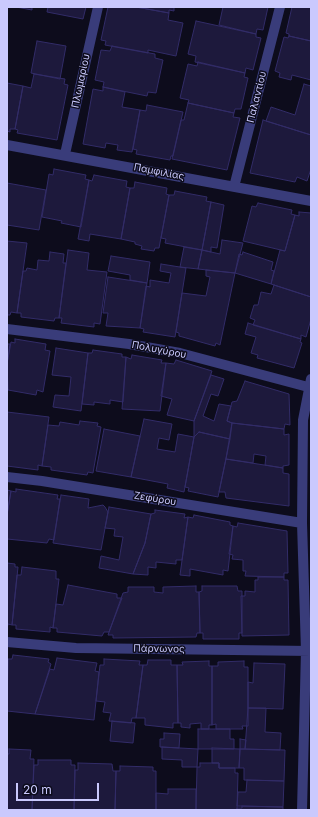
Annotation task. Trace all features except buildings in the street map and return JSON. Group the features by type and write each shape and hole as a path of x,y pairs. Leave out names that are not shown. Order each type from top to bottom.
{"street":[{"name":"Πλωμαρίου","path":"65,154 98,7"},
{"name":"Παλαντίου","path":"234,187 280,7"},
{"name":"Παμφιλίας","path":"7,145 65,154 311,201"},
{"name":"Πολυγύρου","path":"7,329 129,344 180,353 310,383"},
{"path":"302,810 309,651 302,522 303,420 310,383"},
{"name":"Ζεφύρου","path":"7,477 42,481 302,522"},
{"name":"Πάρνωνος","path":"7,642 76,648 309,651"}]}
